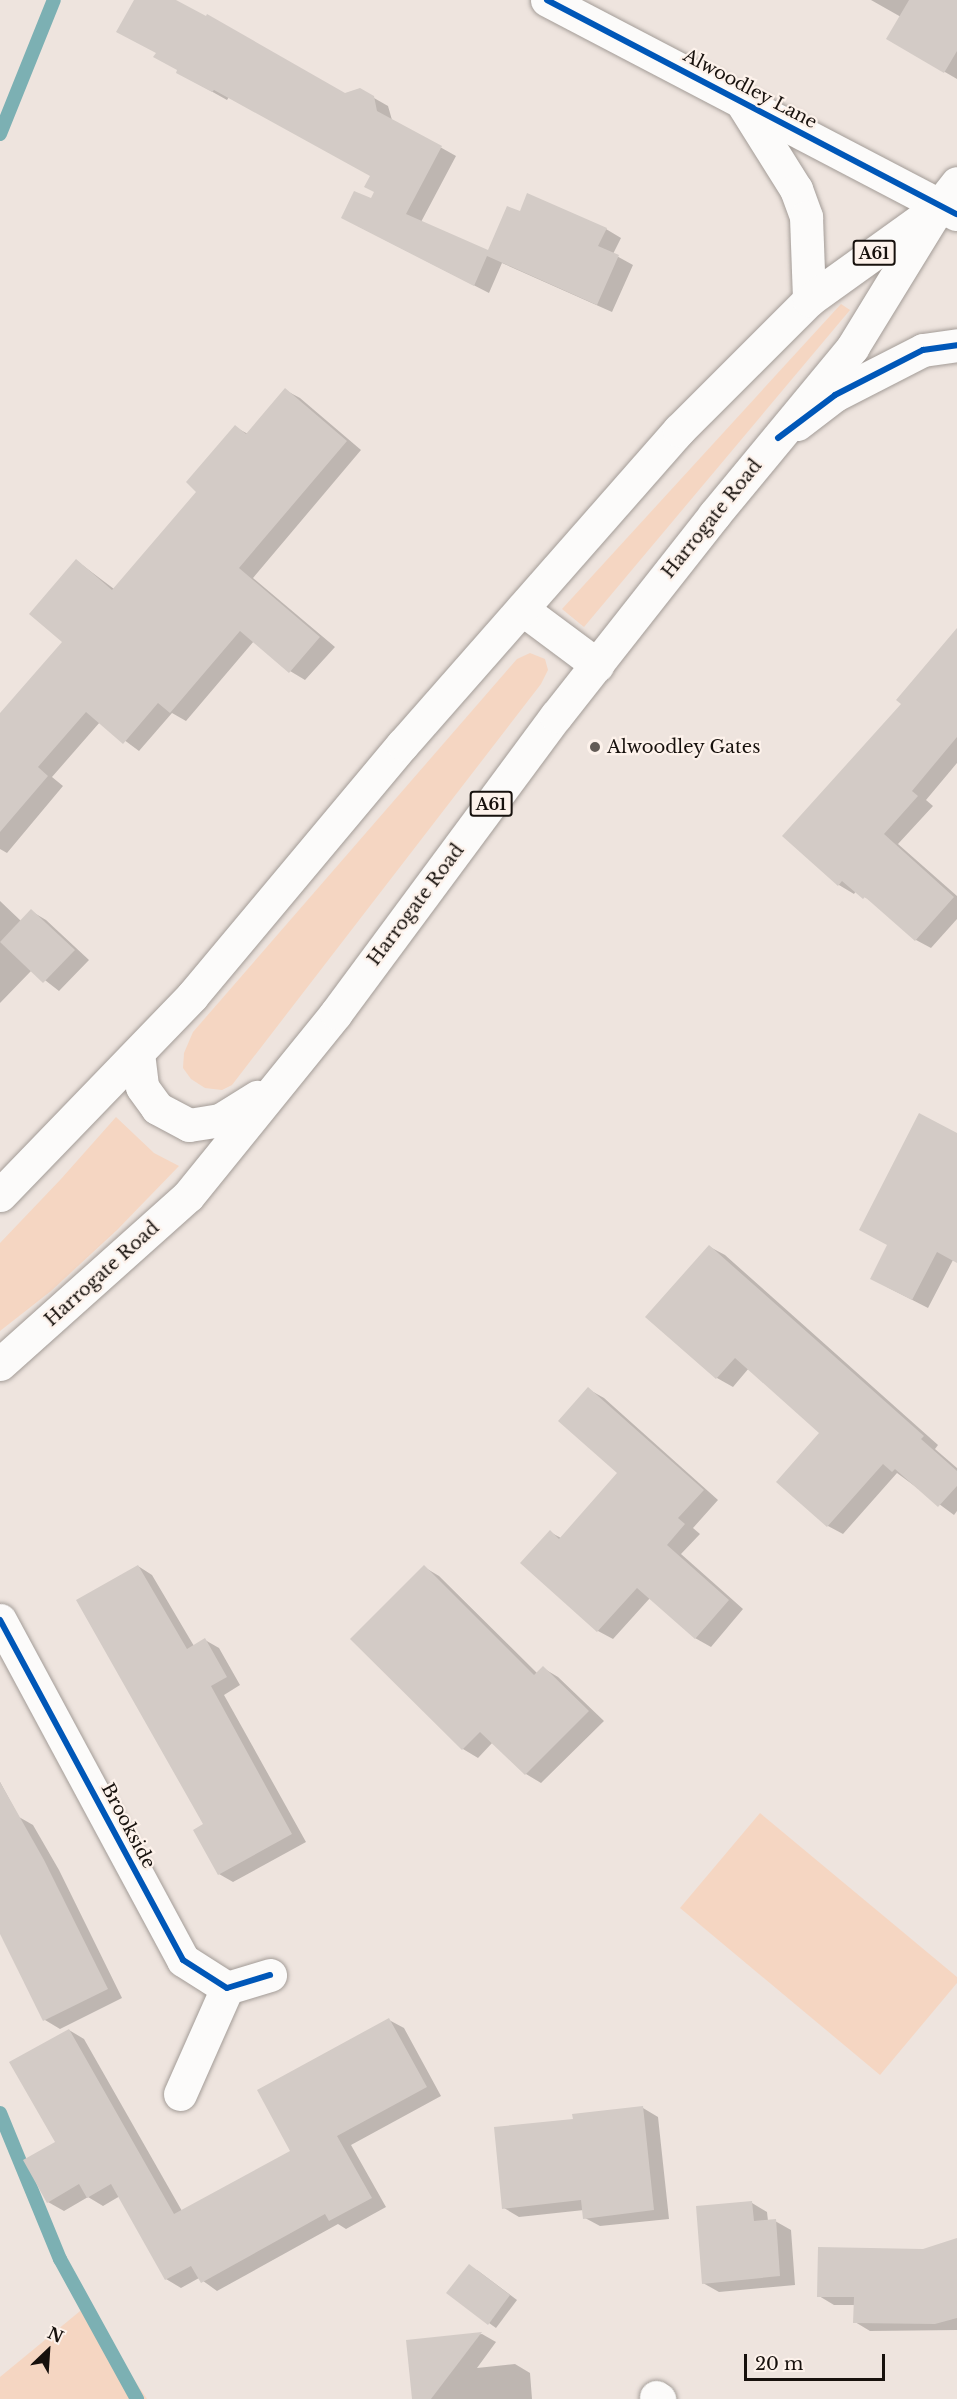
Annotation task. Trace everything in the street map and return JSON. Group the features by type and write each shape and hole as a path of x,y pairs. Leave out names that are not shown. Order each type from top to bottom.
{"main road":[{"name":"Alwoodley Lane","path":"547,0 741,102 951,201"},
{"name":"Alwoodley Lane","path":"741,102 796,189 806,217 809,300"},
{"name":"A61","path":"0,1195 192,996 403,744 678,430 809,300 951,201"},
{"name":"Harrogate Road","path":"0,1364 188,1196 336,1012 597,665 852,348 951,201"},
{"path":"778,438 835,395 923,350 957,345"},
{"path":"522,609 597,665"},
{"name":"A61","path":"138,1053 142,1087 157,1108 189,1125 220,1120 279,1084"},
{"name":"Brookside","path":"0,1620 183,1960 227,1988"},
{"path":"180,2094 227,1988 270,1975"}],"shaded area":[{"path":"841,304 850,310 584,627 562,609"},
{"path":"530,653 545,659 548,670 541,684 232,1085 222,1090 205,1088 191,1079 183,1068 184,1053 193,1032 517,659"},
{"path":"116,1117 154,1153 179,1166 117,1230 51,1291 0,1331 0,1243"},
{"path":"760,1813 957,1977 957,1983 880,2075 680,1908"},
{"path":"85,2307 147,2399 0,2399 0,2377"}],"building":[{"path":"134,0 176,0 206,16 207,14 345,93 360,88 374,96 377,111 442,146 406,214 488,250 507,206 520,211 527,193 607,228 598,246 619,255 597,305 487,256 474,286 341,218 354,191 371,198 374,192 364,187 370,176 214,90 212,92 176,73 177,70 153,57 156,53 116,32"},
{"path":"909,0 957,0 957,51 944,73 886,39"},
{"path":"285,388 347,441 239,568 320,637 289,673 240,631 170,713 158,703 123,744 86,712 38,767 48,776 0,832 0,713 62,642 29,614 76,559 112,590 196,492 186,482 235,425 246,434"},
{"path":"957,628 957,737 912,791 918,796 884,834 954,897 915,941 865,897 863,899 842,881 838,886 782,836 901,704 896,700"},
{"path":"31,909 75,950 43,983 0,942"},
{"path":"919,1113 957,1133 957,1263 937,1252 912,1300 870,1279 887,1245 859,1230"},
{"path":"709,1245 924,1436 921,1439 957,1471 957,1486 938,1507 895,1469 892,1472 883,1464 827,1527 776,1482 819,1433 735,1358 716,1379 645,1317"},
{"path":"588,1387 704,1490 678,1518 685,1524 667,1545 729,1600 695,1639 637,1588 597,1632 520,1563 550,1530 559,1539 617,1473 558,1421"},
{"path":"138,1565 187,1649 205,1638 227,1677 211,1686 292,1834 218,1875 193,1830 203,1824 76,1600"},
{"path":"424,1565 534,1675 543,1666 589,1711 525,1775 480,1732 462,1750 350,1639"},
{"path":"0,1782 44,1860 108,1989 43,2021 0,1934"},
{"path":"389,2018 427,2087 337,2136 372,2198 329,2221 325,2214 201,2283 191,2266 165,2280 111,2184 87,2198 79,2184 47,2203 23,2160 55,2142 9,2062 69,2029 174,2214 290,2151 257,2090"},
{"path":"643,2106 654,2210 583,2219 581,2200 502,2209 494,2127 573,2119 572,2114"},
{"path":"752,2201 754,2221 776,2219 780,2276 702,2284 696,2206"},
{"path":"957,2238 957,2318 935,2324 853,2323 854,2297 817,2297 818,2247 923,2249"},
{"path":"469,2264 510,2295 488,2325 446,2293"},
{"path":"482,2332 431,2399 412,2399 406,2340"}],"waterway":[{"path":"0,134 54,0"},
{"path":"0,2113 60,2259 137,2399"}],"cycle path":[{"path":"547,0 957,214"},
{"path":"778,438 835,395 923,350 957,345"},
{"path":"0,1620 183,1960 227,1988 270,1975"}],"place":[{"name":"Alwoodley Gates","path":"595,747"}]}
